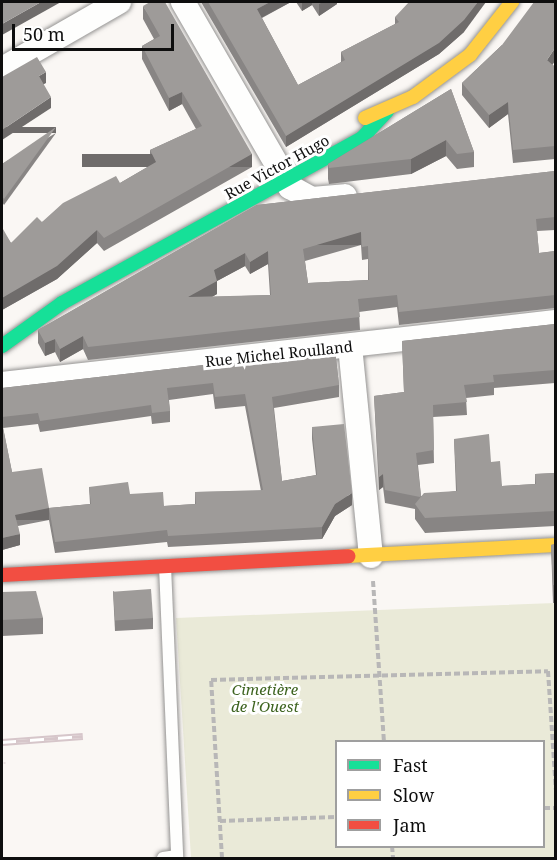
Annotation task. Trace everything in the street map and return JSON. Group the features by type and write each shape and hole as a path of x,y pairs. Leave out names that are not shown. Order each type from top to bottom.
{"main road":[{"name":"Rue Victor Hugo","path":"2,346 62,303 283,174 362,138 387,111 470,55 512,2"},
{"name":"Rue Victor Hugo","path":"354,122 387,111"},
{"name":"Rue Victor Hugo","path":"283,174 315,145"},
{"name":"Rue Victor Hugo","path":"17,315 62,303"},
{"path":"2,575 555,545"}],"street":[{"path":"2,69 119,2"},
{"path":"183,2 295,192 312,198 367,194"},
{"name":"Rue Michel Roulland","path":"2,384 555,322"},
{"path":"350,346 371,556"}],"lane":[{"path":"163,858 177,857 165,566"}],"path":[{"path":"371,556 384,740"},
{"path":"222,858 211,680 548,671 555,790"},
{"path":"220,822 335,817"}],"green space":[{"name":"Cimetière de l'Ouest","path":"555,603 555,858 191,858 176,618"}],"building":[{"path":"2,2 41,2 2,24"},
{"path":"150,2 165,2 252,154 104,238 97,230 57,266 2,298 3,229 11,243 37,217 42,222 63,203 116,176 120,183 156,162 150,150 202,126 182,92 169,98 142,46 160,36 143,6"},
{"path":"208,2 270,2 257,9 298,85 345,60 341,52 399,22 395,17 409,2 478,2 464,20 439,43 286,136"},
{"path":"534,2 555,2 555,48 547,60 555,67 555,146 513,150 508,102 489,115 462,83 502,45"},
{"path":"37,57 46,72 39,76 51,97 2,130 2,77"},
{"path":"451,89 474,152 457,154 446,140 411,159 329,168 328,164"},
{"path":"56,127 4,199 2,196 2,164"},
{"path":"555,171 555,217 536,219 539,253 555,251 555,295 399,312 397,295 358,299 360,317 88,347 83,336 60,349 55,339 45,343 38,330 257,205","holes":["361,232 362,247 368,246 369,280 308,283 303,249","268,251 271,295 188,297 217,281 214,270 245,253 250,262"]},
{"path":"555,324 555,370 493,375 494,382 464,385 467,402 433,405 434,450 416,453 421,496 385,490 383,474 379,477 374,396 404,392 402,341"},
{"path":"335,350 339,385 272,397 282,481 317,475 312,427 344,424 352,493 335,504 322,527 168,536 167,530 55,542 49,508 91,504 89,487 128,482 130,494 163,492 164,506 196,504 195,492 263,490 245,394 215,397 213,383 167,388 170,411 152,413 151,405 40,421 38,413 2,417 2,388"},
{"path":"2,422 12,472 42,468 49,508 15,515 20,534 2,538"},
{"path":"489,434 491,462 500,461 502,486 536,484 535,474 555,473 555,511 425,518 415,504 424,493 457,491 454,439"},
{"path":"555,544 555,585 553,585 551,545"},
{"path":"151,589 153,618 115,621 113,592"},
{"path":"36,591 43,618 2,620 2,592"}],"railway":[{"path":"2,742 83,736"}],"traffic: fast":[{"path":"2,346 62,303 362,138 387,111"}],"traffic: slow":[{"path":"365,118 413,97 470,55 512,2"},
{"path":"348,556 556,545"}],"traffic: jam":[{"path":"2,575 348,556"}]}
